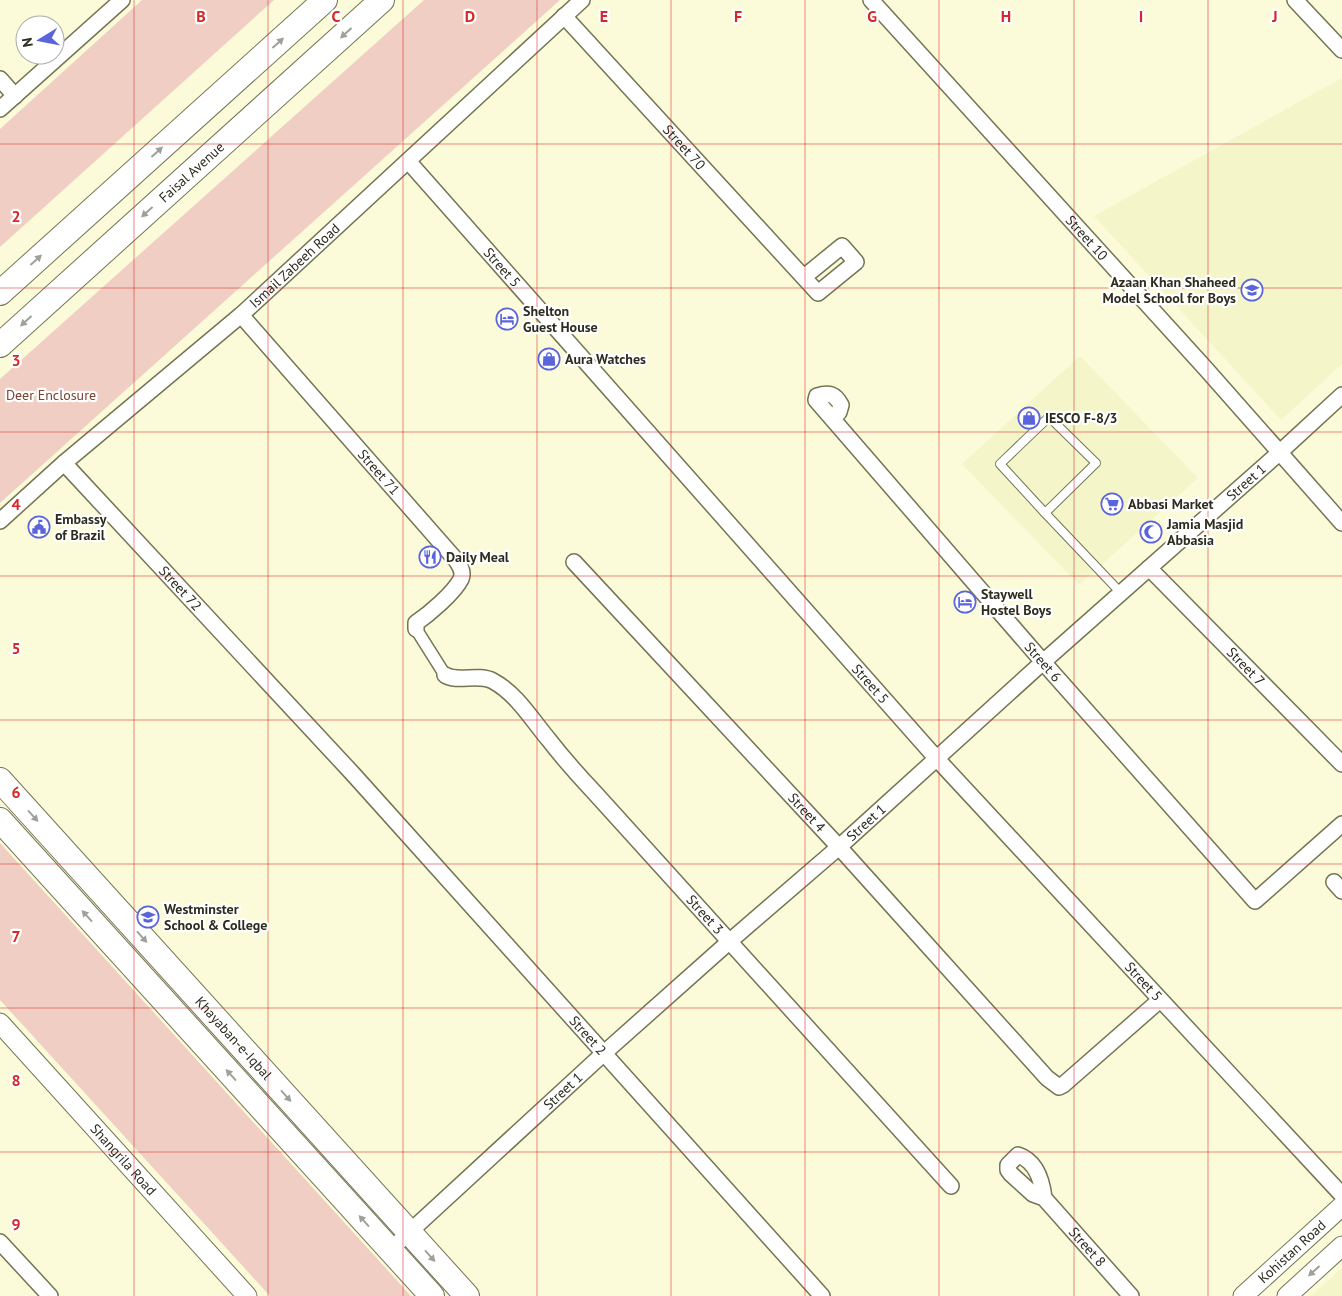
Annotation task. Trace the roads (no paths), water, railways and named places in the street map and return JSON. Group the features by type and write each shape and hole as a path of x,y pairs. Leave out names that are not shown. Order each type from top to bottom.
{"main road":[{"path":"0,293 326,0"},
{"name":"Faisal Avenue","path":"0,345 382,0"},
{"name":"Khayaban-e-Iqbal","path":"0,780 466,1296"},
{"name":"Khayaban-e-Iqbal","path":"0,820 432,1296"}],"street":[{"path":"0,109 122,0"},
{"name":"Ismail Zabeeh Road","path":"0,521 64,463 241,315 582,0"},
{"name":"Street 10","path":"870,0 1206,369 1342,523"},
{"path":"1296,0 1342,50"},
{"name":"Street 70","path":"564,16 804,277"},
{"path":"0,79 15,96"},
{"name":"Street 5","path":"408,161 937,759 1342,1196"},
{"name":"Street 71","path":"241,315 462,569 462,578 432,611 416,623 416,630"},
{"name":"Street 1","path":"390,1250 603,1054 839,847 1120,592 1279,453 1342,395"},
{"name":"Street 6","path":"833,419 1043,662 1255,901 1342,824"},
{"name":"Street 72","path":"64,463 353,774"},
{"name":"Street 4","path":"574,562 839,847 1047,1078 1059,1086 1064,1085 1160,1000"},
{"name":"Street 7","path":"1149,568 1342,764"},
{"path":"416,630 445,675"},
{"name":"Street 3","path":"445,675 454,678 477,677 493,681 518,702 571,768 951,1186"},
{"name":"Street 2","path":"353,774 815,1294"},
{"name":"Shangrila Road","path":"0,1023 247,1296"},
{"name":"Street 8","path":"1044,1198 1131,1296"},
{"name":"Kohistan Road","path":"1243,1296 1342,1206"},
{"path":"0,1242 50,1296"},
{"path":"1287,1296 1342,1246"}],"lane":[{"path":"1045,513 1096,463 1049,417 1000,464 1045,513 1120,592"}],"place":[{"name":"Azaan Khan Shaheed Model School for Boys","path":"1252,290"},
{"name":"Shelton Guest House","path":"507,319"},
{"name":"Aura Watches","path":"549,359"},
{"name":"IESCO F-8/3","path":"1029,418"},
{"name":"Abbasi Market","path":"1112,504"},
{"name":"Embassy of Brazil","path":"39,527"},
{"name":"Jamia Masjid Abbasia","path":"1151,532"},
{"name":"Daily Meal","path":"430,557"},
{"name":"Staywell Hostel Boys","path":"965,602"},
{"name":"Westminster School & College","path":"148,917"}],"park label":[{"name":"Deer Enclosure","path":"51,395"}]}
